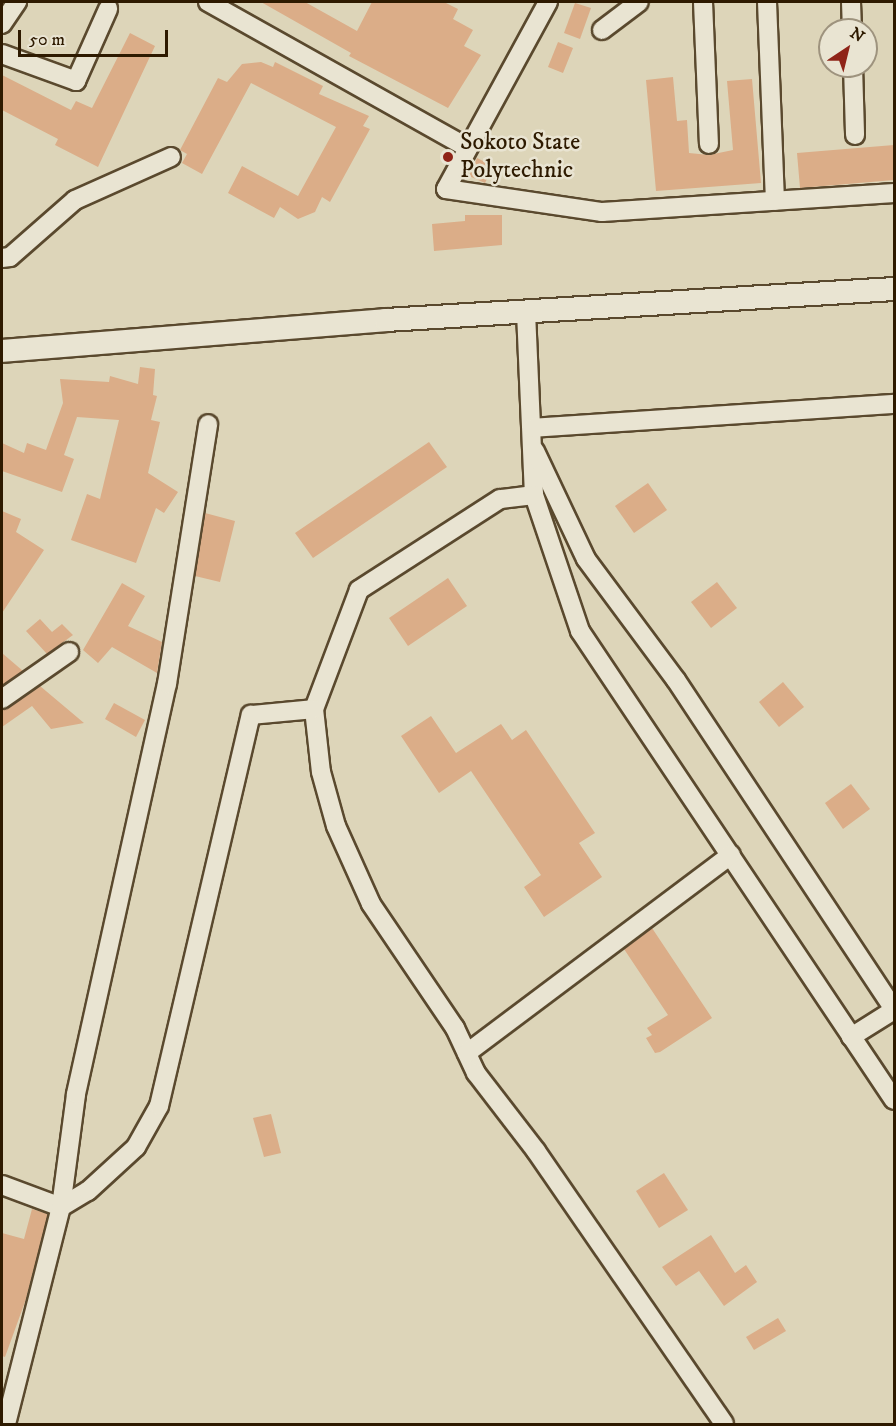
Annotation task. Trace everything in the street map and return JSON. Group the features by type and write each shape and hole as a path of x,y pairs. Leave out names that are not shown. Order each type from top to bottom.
{"street":[{"path":"2,24 17,2"},
{"path":"211,2 468,148"},
{"path":"548,2 446,189 602,212 894,193"},
{"path":"602,30 639,2"},
{"path":"703,2 709,144"},
{"path":"767,2 775,201"},
{"path":"851,2 852,18"},
{"path":"2,54 76,81 108,9"},
{"path":"853,78 855,135"},
{"path":"2,258 10,257 75,200 171,157"},
{"path":"2,351 526,312 894,289"},
{"path":"526,312 534,495 580,631 894,1100"},
{"path":"532,437 894,404"},
{"path":"6,1425 7,1388 61,1207 76,1094 167,684 208,424"},
{"path":"532,437 586,559 676,681 894,1009 851,1037"},
{"path":"534,495 500,499 359,590 314,709 321,772 336,826 371,904 455,1028 476,1073 536,1151 724,1425"},
{"path":"2,699 69,652"},
{"path":"61,1207 88,1191 136,1147 159,1106 251,715 314,709"},
{"path":"467,1053 731,855"},
{"path":"2,1185 61,1207"}],"building":[{"path":"261,2 305,2 357,31 372,2 444,2 458,9 453,19 473,30 464,46 481,55 448,108 349,56 351,53"},
{"path":"575,3 591,8 580,39 564,33"},
{"path":"130,33 155,46 98,167 55,145 58,139 2,110 2,75 71,110 76,101 92,108"},
{"path":"558,42 573,48 563,73 548,67"},
{"path":"261,62 273,67 275,62 323,86 319,94 369,116 363,126 370,129 330,202 322,197 315,212 298,219 280,207 274,218 228,193 242,166 298,196 336,127 251,83 202,174 182,163 187,154 180,150 218,78 227,82 242,64"},
{"path":"673,77 677,121 687,120 689,153 709,155 733,150 727,81 752,79 761,183 656,191 646,80"},
{"path":"894,145 894,180 800,188 797,153"},
{"path":"477,158 493,166 485,183 469,176"},
{"path":"465,215 502,215 502,245 434,251 432,224 465,221"},
{"path":"140,367 155,369 153,395 157,396 151,420 160,422 148,473 178,492 164,513 156,508 136,563 71,540 87,494 100,499 119,420 77,417 64,455 74,459 62,492 2,471 2,443 24,453 27,443 46,450 63,403 60,379 109,382 110,376 138,384"},
{"path":"429,442 447,467 313,558 295,533"},
{"path":"648,483 667,510 634,533 615,506"},
{"path":"2,511 21,519 16,532 44,550 2,613"},
{"path":"205,513 235,521 220,582 195,576"},
{"path":"448,578 467,606 408,646 389,618"},
{"path":"717,582 737,608 711,628 691,602"},
{"path":"122,583 145,596 128,626 162,642 157,673 112,647 98,663 83,650"},
{"path":"40,619 52,632 62,624 73,635 47,654 26,631"},
{"path":"2,653 23,671 2,686"},
{"path":"783,682 804,707 779,727 759,702"},
{"path":"40,686 84,723 51,729 32,706 2,727 2,710"},
{"path":"114,703 145,720 136,737 105,719"},
{"path":"431,716 456,753 501,724 512,740 526,730 595,833 579,843 602,877 544,917 524,887 541,875 471,771 439,793 401,736"},
{"path":"851,784 870,809 843,829 825,803"},
{"path":"652,928 712,1018 655,1053 646,1038 652,1035 647,1028 668,1015 624,949"},
{"path":"271,1114 281,1153 264,1157 253,1118"},
{"path":"664,1173 688,1210 659,1228 636,1191"},
{"path":"32,1209 48,1214 26,1299 5,1357 2,1356 2,1233 24,1239"},
{"path":"711,1235 735,1273 746,1265 757,1282 724,1306 699,1271 676,1286 662,1267"},
{"path":"778,1318 786,1331 754,1350 746,1337"}],"place":[{"name":"Sokoto State Polytechnic","path":"448,157"}]}
